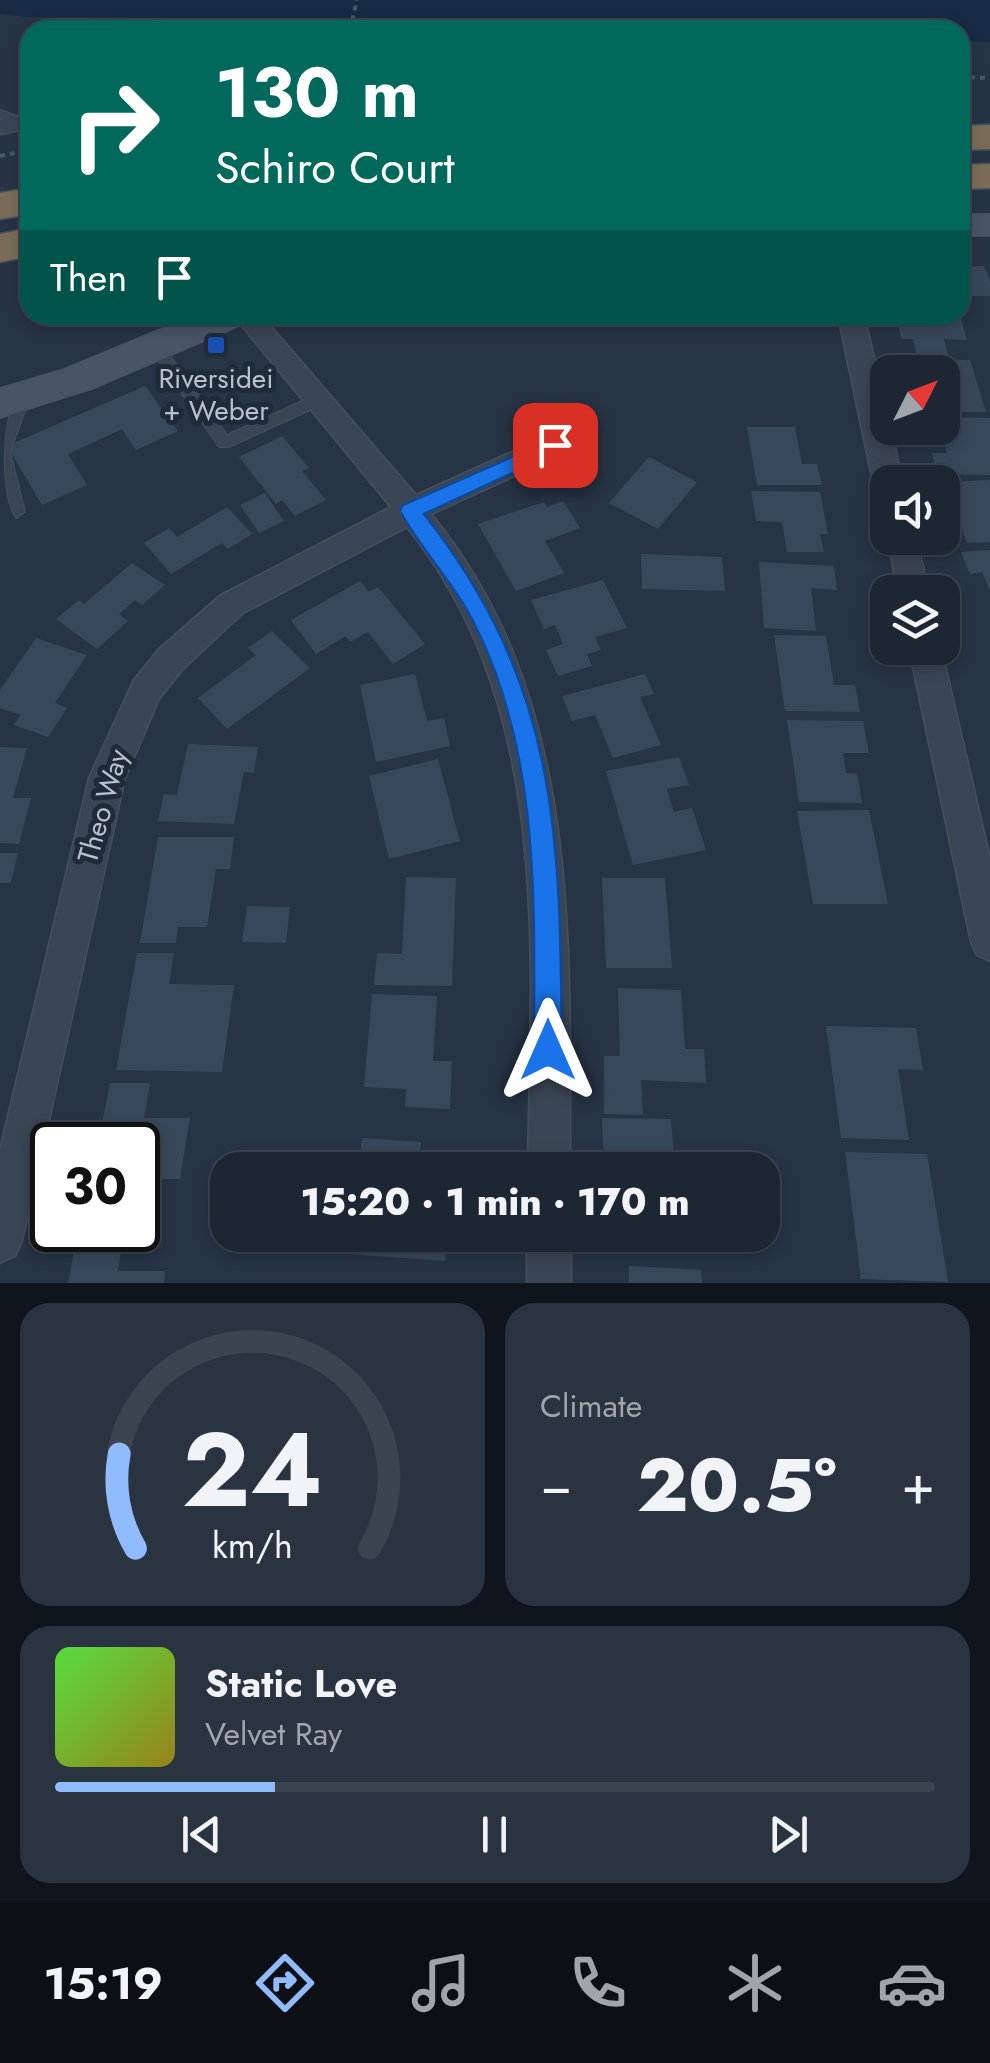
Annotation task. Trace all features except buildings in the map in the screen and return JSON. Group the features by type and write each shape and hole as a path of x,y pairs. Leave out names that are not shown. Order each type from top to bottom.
{"street":[{"path":"7,397 48,378 78,379 207,325"},
{"path":"254,325 457,571 488,627 518,707 534,771 547,891 549,1152"},
{"path":"854,325 884,465"},
{"name":"Theo Way","path":"0,1241 106,778 146,690 170,660 232,604 410,511 555,445"},
{"path":"929,665 990,942"},
{"path":"549,1252 549,1283"}],"lane":[{"path":"156,347 224,443 318,400"},
{"path":"7,397 2,452 17,512"}],"water":[{"path":"0,0 990,0 990,42 970,41 970,20 0,14"}],"place":[{"name":"Riversidei + Weber","path":"216,345"}],"route":[{"path":"548,1050 547,891 542,822 523,724 488,627 457,571 410,511 555,445"}]}
